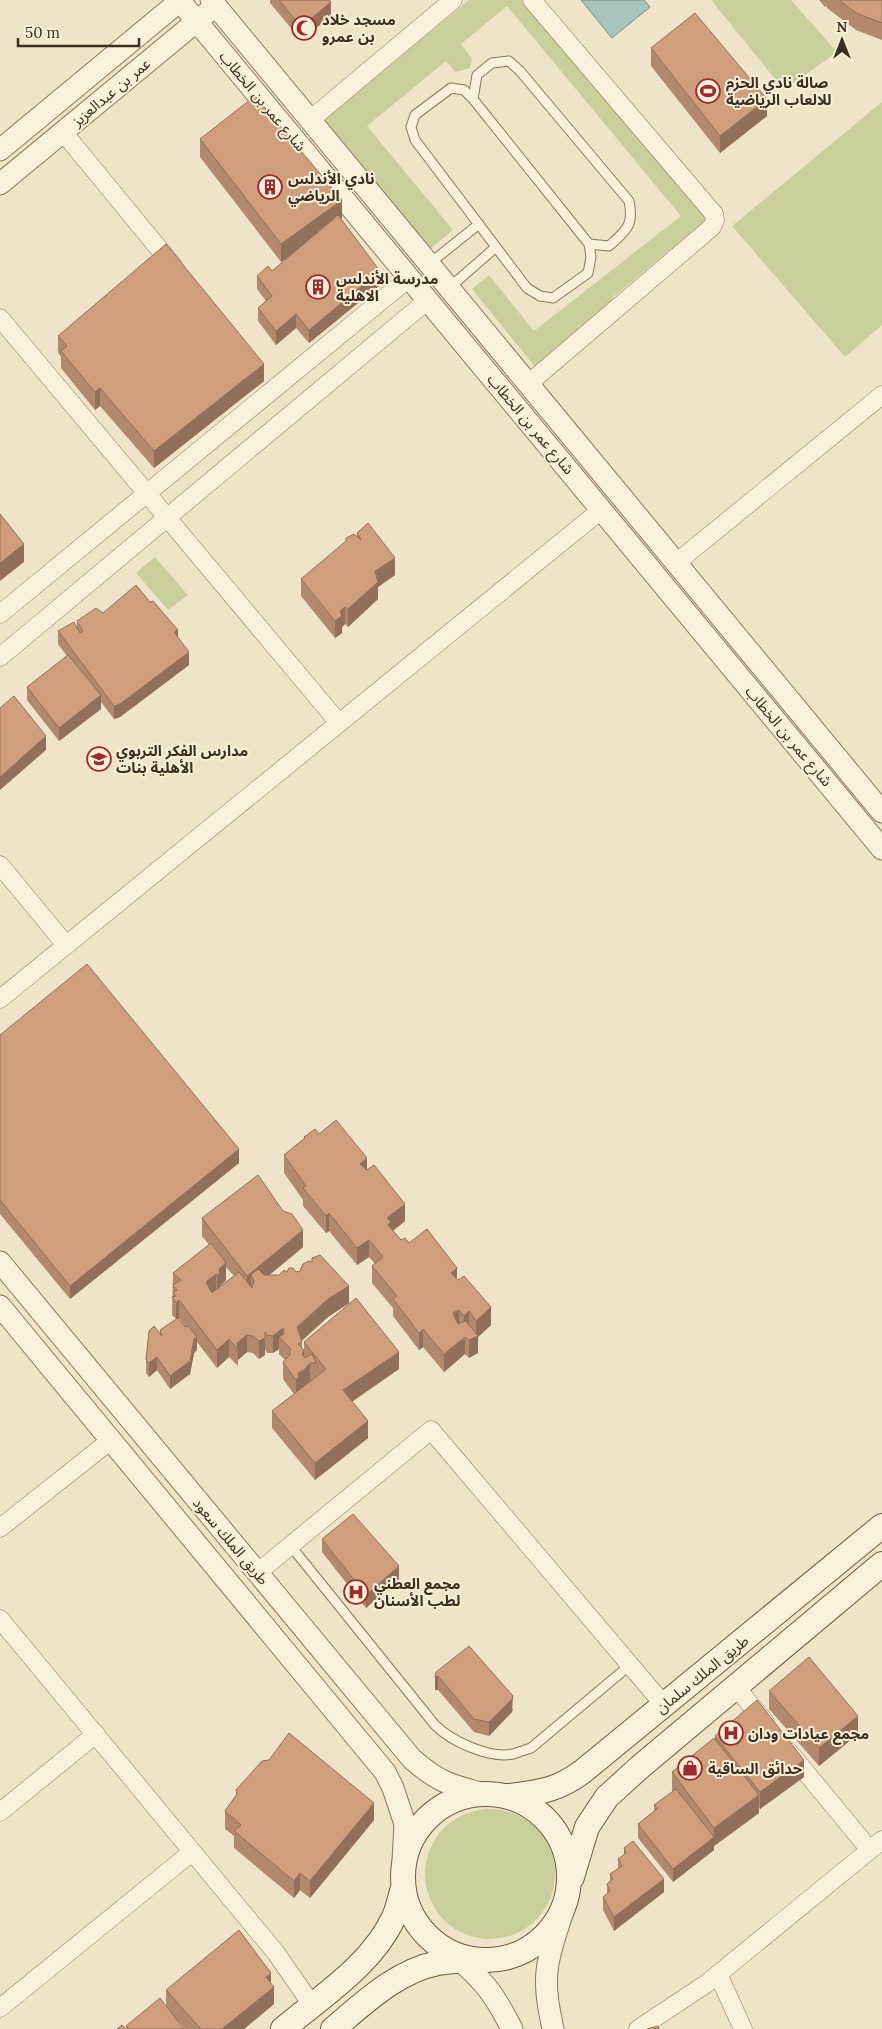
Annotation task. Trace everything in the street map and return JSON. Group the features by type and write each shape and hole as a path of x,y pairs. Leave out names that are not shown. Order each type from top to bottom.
{"main road":[{"name":"طريق الملك سلمان","path":"510,1796 542,1792 565,1784 882,1526"},
{"name":"طريق الملك سلمان","path":"570,1881 587,1827 607,1797 640,1767 882,1564"},
{"path":"334,2029 380,1990 411,1974 461,1957 502,1959 528,1949 550,1932 564,1908 570,1881 567,1853 555,1828 535,1808 510,1796 482,1793 454,1799 431,1814 413,1835 403,1861 403,1888 410,1914 426,1936 461,1957"},
{"path":"283,2029 355,1969 377,1944 394,1917 403,1888"}],"street":[{"name":"شارع عمر بن الخطاب","path":"180,0 882,849"},
{"name":"عمر بن عبدالعزيز","path":"0,150 180,0"},
{"path":"310,120 453,0"},
{"path":"528,384 712,227 715,220 714,214 532,0"},
{"name":"شارع عمر بن الخطاب","path":"216,2 310,120 882,812"},
{"name":"عمر بن عبدالعزيز","path":"0,184 197,22 216,2"},
{"path":"63,132 188,283"},
{"path":"0,614 409,278"},
{"path":"0,657 428,300"},
{"path":"4,330 168,518 339,723"},
{"path":"262,373 275,388"},
{"path":"676,563 882,395"},
{"path":"0,998 602,510"},
{"path":"0,865 66,945"},
{"name":"طريق الملك سعود","path":"0,1262 412,1759 431,1776 453,1786 482,1793"},
{"name":"طريق الملك سعود","path":"0,1306 385,1772 393,1788 405,1824 403,1861"},
{"path":"257,1572 431,1430 664,1705"},
{"path":"0,1528 111,1440"},
{"path":"0,1619 276,1953 312,2005"},
{"path":"638,2029 718,1974 876,1845 736,1686"},
{"path":"0,1812 96,1734"},
{"path":"0,2008 192,1852"},
{"path":"553,2029 548,2005 547,1972 552,1945 564,1908"},
{"path":"461,1957 486,1984 512,2029"},
{"path":"718,1974 743,2029"}],"lane":[{"path":"473,99 477,75 492,64 509,61 520,71 629,201 633,216 625,232 609,246 589,244"},
{"path":"451,88 464,90 473,99 589,244 592,257 588,273 553,298 540,296 528,288 415,140 411,127 415,115 451,88"},
{"path":"429,264 479,224"},
{"path":"449,288 496,247"},
{"path":"290,1545 435,1725 444,1734 458,1742 482,1751 511,1754 531,1748 630,1664"}],"green space":[{"path":"469,0 534,0 712,215 612,298 613,306 536,368 472,289 489,275 534,331 681,216 507,6 461,44 472,59 470,68 455,72 446,61 367,126 453,230 429,250 322,120"},
{"path":"711,0 791,0 837,52 784,90"},
{"path":"882,102 882,325 845,357 732,226"},
{"path":"155,557 188,595 168,610 136,573"},
{"path":"490,1809 503,1810 515,1814 536,1828 550,1849 554,1861 554,1887 550,1899 536,1920 515,1934 503,1938 490,1939 477,1938 465,1934 444,1920 430,1899 426,1887 425,1874 426,1861 430,1849 444,1828 465,1814 477,1810"}],"water":[{"path":"581,0 644,0 650,7 612,38"}],"building":[{"path":"279,0 329,0 331,2 301,27"},
{"path":"839,0 882,0 882,23 856,13"},
{"name":"صالة نادي الحزم للالعاب الرياضية","path":"695,13 767,99 720,136 651,48"},
{"name":"نادي الأندلس الرياضي","path":"255,96 342,200 281,244 200,139"},
{"name":"مدرسة الأندلس الاهلية","path":"338,215 380,271 309,330 296,314 276,331 258,308 272,296 257,276 268,266 272,271"},
{"path":"166,244 264,364 154,451 100,388 95,392 61,351 67,346 58,336"},
{"path":"0,514 24,544 0,563"},
{"path":"368,523 395,558 375,571 378,582 348,609 345,607 340,611 342,616 335,621 301,579 346,541 346,538 354,534 361,540 357,533"},
{"path":"136,585 150,602 153,601 178,630 174,632 189,652 120,704 114,706 58,631 74,622 80,633 83,631 77,621 96,608 103,613"},
{"path":"68,655 101,695 59,728 27,687"},
{"path":"14,696 46,736 0,777 0,708"},
{"path":"87,964 239,1149 70,1286 0,1200 0,1035"},
{"path":"336,1120 367,1158 360,1164 367,1170 374,1165 405,1204 387,1218 391,1222 388,1225 401,1240 405,1238 409,1243 427,1229 457,1268 451,1273 458,1280 464,1276 491,1307 476,1321 469,1311 464,1316 459,1310 453,1313 458,1324 466,1321 478,1336 469,1340 465,1337 444,1354 423,1329 419,1333 393,1299 397,1296 372,1266 383,1257 369,1240 357,1248 329,1213 326,1216 303,1188 306,1186 284,1155 315,1129 319,1134"},
{"path":"258,1175 283,1211 292,1214 303,1230 247,1276 202,1218"},
{"path":"211,1243 226,1263 219,1269 220,1273 206,1282 212,1293 239,1272 252,1288 254,1281 251,1275 258,1269 264,1275 279,1275 284,1270 287,1272 289,1268 293,1268 296,1272 300,1271 303,1264 309,1261 312,1262 312,1258 320,1255 349,1286 328,1299 297,1327 302,1342 298,1344 304,1350 302,1354 305,1358 312,1354 316,1363 310,1363 304,1370 298,1373 299,1377 296,1380 283,1362 290,1355 290,1348 279,1337 284,1334 283,1328 273,1336 267,1335 265,1332 265,1338 259,1341 253,1336 247,1335 237,1343 238,1349 229,1339 217,1350 179,1300 176,1303 172,1297 176,1296 173,1292 177,1290 173,1285 181,1280 173,1273"},
{"path":"356,1298 399,1352 343,1390 368,1421 315,1463 272,1411 326,1369 304,1342"},
{"path":"178,1318 197,1337 194,1339 190,1361 170,1376 157,1357 149,1363 146,1360 149,1331 154,1326 162,1336 160,1330"},
{"path":"353,1514 399,1566 366,1595 322,1539"},
{"path":"469,1646 513,1696 489,1722 474,1719 438,1676 435,1677 436,1672"},
{"path":"809,1657 858,1716 819,1748 769,1691"},
{"path":"757,1700 804,1760 760,1792 715,1736"},
{"path":"289,1733 374,1803 310,1881 300,1873 294,1881 234,1831 241,1825 225,1811 237,1794 236,1790 262,1761 269,1760"},
{"path":"714,1738 759,1795 714,1828 672,1772"},
{"path":"676,1789 714,1837 673,1869 638,1824 658,1808 654,1805"},
{"path":"633,1841 664,1879 614,1917 603,1897 610,1891 607,1884 613,1879 610,1874 622,1866 618,1859 626,1853 624,1848"},
{"path":"239,1930 271,1973 266,1977 274,1987 222,2029 201,2029 166,1990"},
{"path":"160,1998 184,2029 129,2029 126,2026"},
{"path":"122,2025 126,2029 117,2029"},
{"path":"658,2026 659,2029 647,2029"}],"place":[{"name":"مسجد خلاد بن عمرو","path":"304,28"},
{"name":"صالة نادي الحزم للالعاب الرياضية","path":"708,91"},
{"name":"نادي الأندلس الرياضي","path":"270,187"},
{"name":"مدرسة الأندلس الاهلية","path":"318,287"},
{"name":"مدارس الفكر التربوي الأهلية بنات","path":"99,759"},
{"name":"مجمع العطني لطب الأسنان","path":"356,1592"},
{"name":"مجمع عيادات ودان","path":"731,1733"},
{"name":"حدائق الساقية","path":"690,1768"}]}
